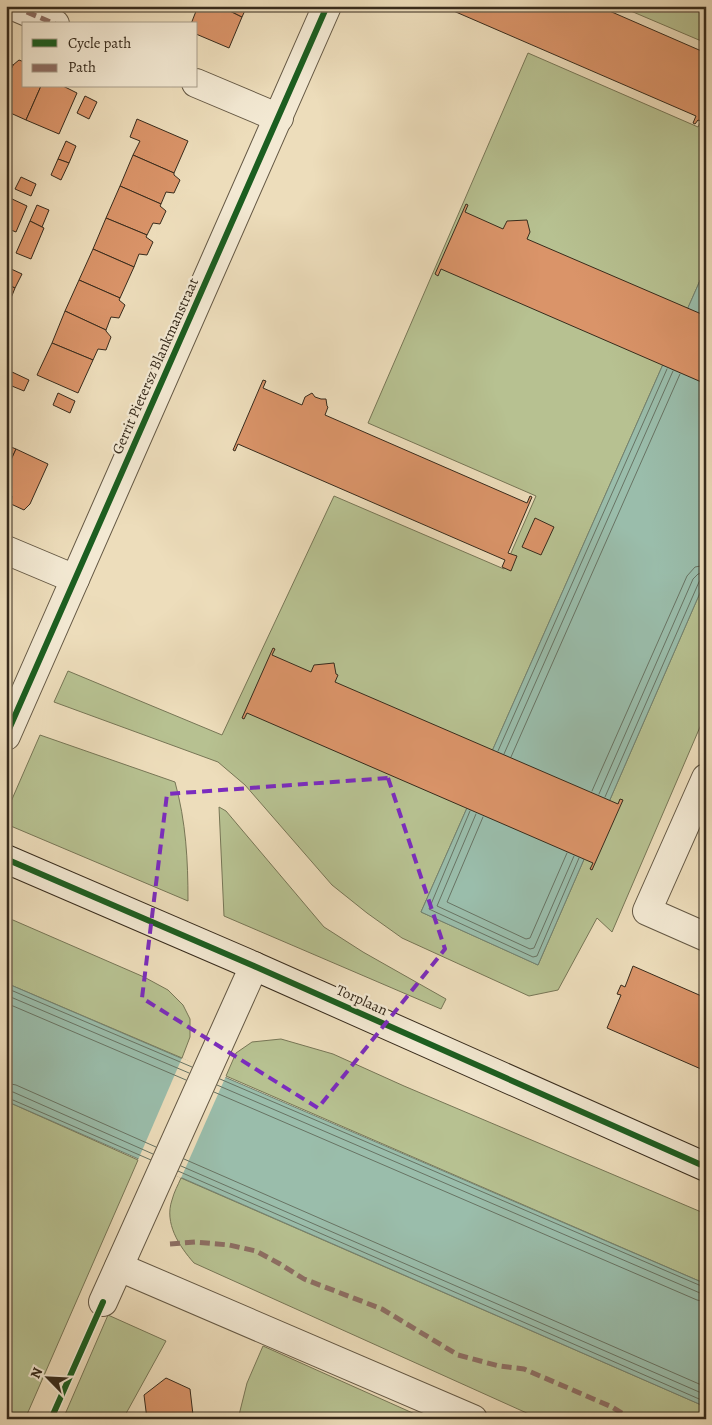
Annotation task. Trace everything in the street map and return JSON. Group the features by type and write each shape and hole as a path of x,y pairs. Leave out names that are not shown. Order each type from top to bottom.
{"street":[{"path":"13,6 50,22"},
{"name":"Gerrit Pietersz Blankmanstraat","path":"6,736 327,6"},
{"path":"198,84 279,118"},
{"path":"6,550 75,579"},
{"path":"706,778 647,911 706,937"},
{"name":"Torplaan","path":"6,859 254,966 706,1167"},
{"path":"103,1302 254,966"},
{"path":"119,1267 473,1419"}],"highlighted area":[{"path":"388,778 445,949 318,1108 142,998 167,794"}],"shaded area":[{"path":"619,6 706,6 706,43"},
{"path":"528,53 698,127 706,111 706,267 421,912 538,965 706,579 706,713 612,932 597,918 558,990 529,996 402,938 367,913 332,885 245,785 218,762 54,702 68,671 222,735 334,496 504,569 536,496 368,423"},
{"path":"40,735 175,782 186,841 188,901 6,824 6,813"},
{"path":"219,807 226,811 324,927 363,952 446,999 441,1009 224,916"},
{"path":"6,917 144,977 168,990 183,1005 190,1019 190,1037 182,1058 6,983"},
{"path":"281,1039 333,1054 706,1214 706,1284 226,1076 236,1053 252,1042"},
{"path":"6,1101 138,1160 25,1419 6,1419"},
{"path":"181,1178 706,1407 706,1419 540,1419 194,1263 178,1242 171,1226 170,1209"},
{"path":"108,1315 166,1341 123,1419 63,1419"},
{"path":"263,1346 426,1419 238,1419 247,1383"}],"water":[{"path":"706,267 706,579 538,965 421,912"},
{"path":"6,983 706,1284 706,1407 6,1101"}],"pier":[{"path":"182,1058 226,1076 181,1178 138,1160"}],"building":[{"path":"198,6 220,6 242,17 229,48 198,35 198,22 192,22"},
{"path":"220,6 247,6 242,17"},
{"path":"442,6 598,6 706,53 706,123 698,120 695,124 693,123 696,116"},
{"path":"19,60 22,61 22,88 40,88 26,120 6,111 6,80 13,65"},
{"path":"6,62 13,65 6,80"},
{"path":"40,88 67,88 77,93 59,134 26,120"},
{"path":"85,96 97,102 89,119 77,113"},
{"path":"137,119 188,141 174,173 133,155 140,141 130,137"},
{"path":"66,141 76,146 69,163 58,159"},
{"path":"133,155 174,173 180,180 174,193 166,192 161,204 120,186"},
{"path":"58,159 69,163 61,180 51,175"},
{"path":"21,177 36,184 31,196 15,189"},
{"path":"120,186 161,204 160,206 166,211 160,224 153,223 147,235 106,218"},
{"path":"10,198 27,206 16,232 6,228 6,207"},
{"path":"466,204 468,205 465,212 503,229 507,221 527,220 530,232 527,239 706,316 706,384 441,269 438,276 435,274"},
{"path":"37,205 49,210 42,227 30,221"},
{"path":"106,218 147,235 146,237 153,242 147,255 139,254 134,267 93,249"},
{"path":"30,221 44,228 31,259 16,253"},
{"path":"93,249 134,267 120,298 79,280"},
{"path":"9,268 22,274 15,288 6,284"},
{"path":"79,280 120,298 119,300 125,305 119,318 111,317 106,330 65,311"},
{"path":"6,284 15,288 7,308 6,307"},
{"path":"65,311 106,330 111,337 106,350 98,349 93,360 52,343"},
{"path":"52,343 93,360 78,393 37,375"},
{"path":"6,370 12,372 7,384 6,383"},
{"path":"12,372 29,380 24,391 7,384"},
{"path":"263,380 266,381 263,388 302,405 305,397 312,393 315,397 326,399 328,407 325,415 527,503 530,496 532,497 508,553 517,556 511,571 502,567 505,560 238,444 235,451 233,450"},
{"path":"58,393 75,401 70,413 53,405"},
{"path":"6,445 16,449 6,471"},
{"path":"16,449 48,464 30,504 24,510 11,504 12,496 6,493 6,471"},
{"path":"535,518 554,527 541,555 522,547"},
{"path":"273,648 275,649 272,655 311,672 314,665 334,663 336,674 338,675 335,682 618,804 620,799 623,800 592,870 590,869 593,863 247,713 244,719 242,718"},
{"path":"633,966 706,998 706,1058 701,1069 607,1028 621,995 617,994 621,985 625,987"},
{"path":"166,1378 190,1389 193,1415 189,1419 147,1419 144,1395"}],"marked path":[{"path":"13,6 50,22"},
{"path":"170,1244 195,1242 229,1245 256,1251 304,1279 382,1309 458,1355 499,1366 524,1369 612,1407 631,1419"}],"cycle path":[{"path":"6,736 327,6"},
{"path":"6,859 254,966 706,1167"},
{"path":"51,1419 103,1302"}]}
